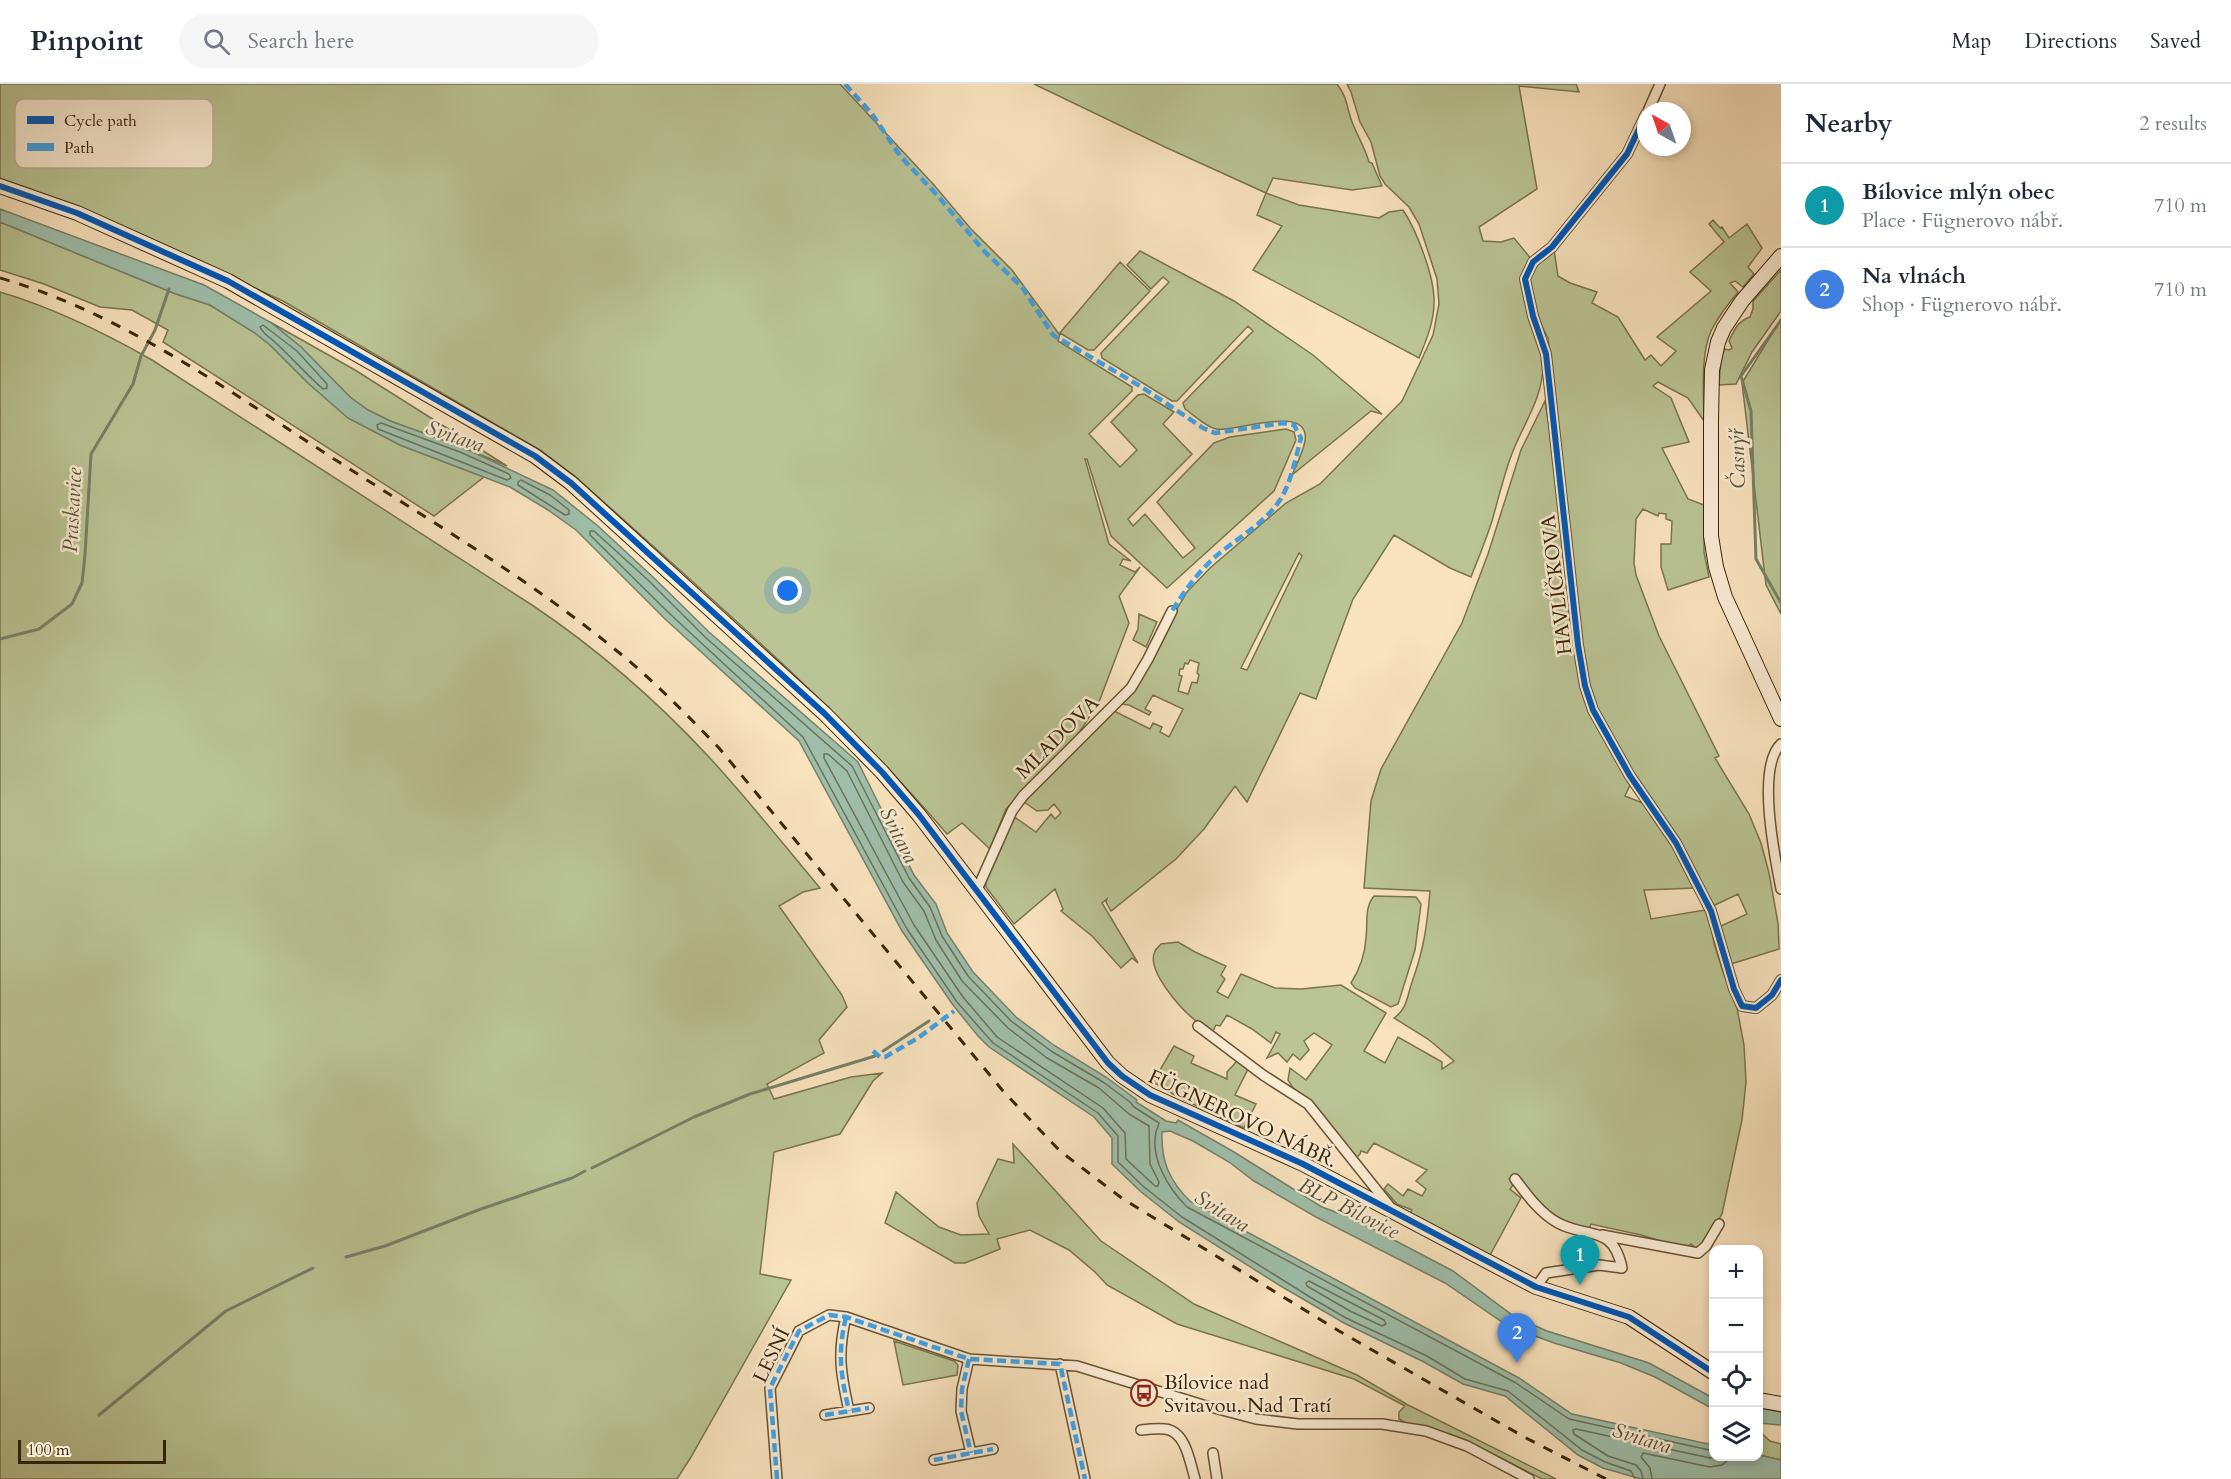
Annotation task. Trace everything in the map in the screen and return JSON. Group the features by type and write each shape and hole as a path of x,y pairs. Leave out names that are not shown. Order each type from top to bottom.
{"street":[{"name":"HAVLÍČKOVA","path":"1652,102 1660,84"},
{"name":"HAVLÍČKOVA","path":"1637,134 1627,154 1552,247 1533,262 1525,279 1533,316 1546,354 1578,645 1593,710 1630,776 1676,843 1712,911 1734,988 1742,1006 1756,1008 1772,995 1781,980"},
{"name":"FÜGNEROVO NÁBŘ.","path":"0,186 78,213 228,281 535,456 571,483 825,714 867,756 919,815 1108,1063 1122,1076 1156,1098 1303,1164 1536,1287 1624,1314 1709,1370"},
{"path":"1781,256 1742,301 1724,328 1714,355 1711,421 1711,536 1716,567 1725,597 1781,718"},
{"name":"MLADOVA","path":"976,892 1012,811 1037,782 1131,688 1172,611"},
{"path":"1781,744 1775,750 1770,764 1769,809 1781,889"},
{"path":"1772,835 1781,844"},
{"name":"FÜGNEROVO NÁBŘ.","path":"1198,1026 1263,1075 1308,1104 1392,1210"},
{"path":"1515,1179 1530,1200 1556,1222 1582,1231 1698,1252 1706,1246 1719,1224"},
{"path":"1536,1287 1546,1273 1599,1265 1622,1268 1618,1252 1602,1235"},
{"name":"LESNÍ","path":"777,1479 770,1388 800,1332 830,1315 846,1317"},
{"path":"849,1412 841,1372 840,1341 846,1317 969,1359 1077,1366 1256,1419 1298,1424 1382,1424 1426,1431 1467,1446 1524,1478"},
{"path":"969,1359 962,1389 961,1411 971,1453"},
{"path":"1060,1364 1085,1479"},
{"path":"1763,1401 1781,1404"},
{"path":"825,1415 869,1408"},
{"path":"1141,1430 1165,1429 1175,1433 1183,1441 1196,1479"},
{"path":"934,1460 993,1449"},
{"path":"1213,1453 1217,1479"}],"shaded area":[{"path":"0,84 840,84 934,185 971,229 1012,270 1059,334 1120,262 1150,291 1094,350 1088,350 1060,333 1058,341 1132,387 1132,391 1089,434 1120,467 1137,450 1111,422 1138,395 1144,394 1174,412 1163,424 1192,454 1128,519 1133,526 1145,514 1183,558 1195,548 1157,502 1214,443 1230,437 1286,429 1294,432 1296,440 1274,491 1167,588 1111,536 1087,459 1085,459 1109,544 1131,561 1123,559 1120,565 1135,572 1140,567 1119,596 1129,623 1099,702 1075,739 1006,809 990,849 962,823 947,834 860,739 814,694 576,477 540,450 283,301 79,208 0,179"},
{"path":"1034,84 1337,84 1345,97 1353,124 1369,162 1372,163 1382,186 1352,190 1273,178 1266,193"},
{"path":"1347,84 1576,84 1579,92 1519,86 1537,189 1479,227 1483,241 1501,242 1514,238 1532,260 1525,269 1522,281 1527,310 1543,364 1539,390 1510,459 1490,528 1471,577 1450,568 1394,535 1353,599 1316,699 1300,693 1247,802 1235,786 1204,829 1176,859 1111,911 1106,902 1107,899 1102,903 1138,963 1132,958 1121,968 1092,936 1061,911 1063,909 1055,889 1014,924 986,887 986,880 1013,816 1036,832 1051,814 1055,819 1061,813 1054,804 1048,810 1037,811 1024,802 1021,803 1114,711 1150,729 1153,723 1162,727 1160,732 1169,737 1183,709 1153,695 1145,709 1151,712 1149,715 1129,705 1120,704 1187,592 1210,568 1286,503 1320,484 1402,401 1433,335 1439,304 1437,279 1419,224 1409,207 1385,184 1380,176 1371,142 1360,122","holes":["1299,553 1302,556 1247,670 1241,668","1190,660 1199,663 1197,673 1199,675 1197,683 1192,682 1188,694 1178,691 1182,676 1179,675 1180,669 1183,669 1185,663 1188,664"]},
{"path":"1266,193 1299,205 1379,218 1389,212 1403,210 1424,255 1434,293 1431,324 1419,358 1253,270 1282,226 1257,215"},
{"path":"1713,220 1720,228 1722,227 1729,238 1747,224 1762,248 1748,267 1754,274 1743,287 1735,281 1730,283 1738,292 1711,331 1705,352 1703,375 1704,421 1688,398 1658,382 1653,386 1671,398 1689,442 1662,448 1688,499 1704,505 1704,552 1709,577 1668,590 1661,567 1661,544 1671,544 1672,521 1666,519 1666,514 1659,513 1658,516 1643,509 1636,519 1634,563 1636,575 1659,636 1719,756 1715,758 1749,814 1761,843 1769,873 1778,923 1779,949 1731,964 1719,927 1747,914 1738,894 1713,906 1631,774 1594,709 1580,644 1548,338 1535,312 1530,292 1531,273 1535,265 1554,250 1558,276 1570,283 1597,292 1592,303 1618,317 1645,360 1651,355 1661,366 1676,351 1657,337 1711,291 1690,272 1724,242 1709,224"},
{"path":"0,222 176,294 210,305 270,345 348,418 400,445 484,477 434,516 163,342 168,330 132,310 100,307 44,284 0,270"},
{"path":"1140,251 1234,301 1313,355 1382,414 1371,411 1292,475 1305,441 1304,429 1296,423 1269,422 1216,429 1185,409 1183,403 1253,331 1248,326 1177,401 1172,401 1102,358 1101,353 1169,282 1163,277 1151,289 1127,265"},
{"path":"1781,270 1781,311 1752,352 1736,384 1719,385 1721,356 1725,349 1732,348 1729,341 1733,333 1739,323 1750,317 1753,301"},
{"path":"0,292 78,321 152,360 556,621 624,675 688,735 737,788 820,888 803,892 779,906 842,995 847,1007 819,1040 824,1053 767,1084 774,1099 851,1077 882,1073 873,1081 840,1134 774,1152 760,1274 791,1280 677,1479 0,1479"},
{"path":"1781,319 1781,614 1766,585 1742,383"},
{"path":"270,322 355,370 507,466 390,421 368,410 350,397 301,347"},
{"path":"1545,401 1558,484 1572,622 1590,709 1631,783 1625,796 1648,805 1666,833 1695,888 1644,890 1651,919 1705,910 1709,915 1714,943 1737,1008 1744,1045 1746,1082 1742,1120 1722,1214 1703,1245 1696,1248 1691,1244 1685,1248 1591,1224 1589,1229 1576,1225 1546,1209 1514,1175 1509,1179 1513,1185 1510,1189 1521,1198 1489,1257 1410,1214 1412,1210 1397,1204 1384,1189 1388,1184 1403,1196 1408,1189 1422,1196 1426,1189 1416,1181 1427,1170 1374,1143 1367,1153 1361,1151 1356,1158 1317,1107 1293,1088 1288,1080 1290,1068 1306,1080 1332,1045 1314,1033 1304,1041 1309,1050 1300,1060 1293,1054 1287,1062 1278,1053 1267,1058 1280,1034 1276,1032 1271,1043 1227,1015 1220,1026 1216,1025 1213,1031 1200,1024 1166,989 1153,959 1155,950 1161,944 1178,942 1226,966 1221,975 1225,979 1217,992 1228,998 1241,974 1275,988 1301,989 1341,985 1386,1013 1364,1051 1385,1063 1398,1037 1442,1062 1442,1069 1454,1061 1428,1039 1394,1018 1402,1011 1406,1002 1419,959 1430,891 1364,888 1371,801 1381,769 1462,623 1488,554 1521,450"},
{"path":"1139,614 1157,622 1146,647 1133,640 1138,629"},
{"path":"1374,896 1416,897 1421,904 1415,950 1398,1004 1391,1007 1355,988 1351,983 1363,956 1368,911"},
{"path":"1174,1046 1194,1056 1191,1063 1227,1079 1227,1072 1237,1061 1248,1069 1235,1095 1256,1104 1244,1128 1180,1098 1153,1082"},
{"path":"1013,1144 1101,1241 1194,1304 1357,1375 1408,1405 1556,1479 1542,1479 1449,1434 1406,1423 1399,1419 1399,1412 1405,1406 1354,1379 1177,1324 1107,1285 1069,1250 1030,1230 997,1239 1000,1249 965,1263 955,1263 885,1223 896,1192 939,1227 961,1235 989,1234 979,1216 977,1203 998,1159 1014,1163"},
{"path":"894,1341 954,1361 958,1365 957,1375 903,1385"},
{"path":"1763,1435 1770,1441 1781,1444 1781,1460 1763,1456"}],"water":[{"name":"Svitava","path":"0,209 204,285 270,322 301,347 350,397 368,410 390,421 462,447 553,490 598,526 709,632 858,762 914,875 936,904 947,933 973,972 1016,1017 1055,1046 1106,1077 1137,1100 1136,1102 1166,1121 1176,1123 1178,1120 1322,1207 1354,1219 1453,1271 1515,1317 1547,1331 1649,1363 1709,1396 1709,1407 1655,1377 1621,1363 1554,1343 1508,1326 1445,1283 1316,1217 1254,1181 1229,1162 1193,1141 1170,1131 1162,1132 1163,1152 1168,1170 1177,1186 1191,1202 1519,1378 1572,1414 1709,1444 1709,1461 1763,1461 1763,1456 1781,1460 1781,1479 1641,1479 1603,1468 1578,1455 1505,1396 1463,1384 1344,1323 1179,1222 1140,1191 1112,1164 1112,1138 1094,1117 989,1047 953,1005 902,931 799,741 665,619 576,530 510,487 400,445 348,418 270,345 210,305 176,294 0,222"},
{"path":"1763,1409 1781,1412 1781,1425 1763,1423"}],"waterway":[{"name":"Praskavice","path":"0,639 39,629 72,604 82,583 91,454 133,384 141,356 155,330 169,289"},
{"name":"Časnýř","path":"1781,320 1741,376 1751,411 1756,559 1781,603"},
{"path":"883,1051 929,1021"},
{"path":"592,1168 694,1117 750,1094 875,1056"},
{"path":"346,1257 385,1246 481,1209 572,1178 585,1171"},
{"path":"99,1415 226,1311 313,1268"}],"railway":[{"path":"0,278 88,311 172,355 477,550 583,624 643,674 719,748 1003,1091 1060,1151 1123,1199 1339,1331 1526,1438 1606,1479"}],"marked path":[{"path":"845,84 872,114 901,157 937,195 984,251 1022,287 1053,335 1140,386 1203,428 1215,433 1283,423 1294,425 1301,438 1294,467 1283,495 1270,513 1208,563 1172,611"},
{"path":"873,1051 880,1057 885,1057 918,1038 954,1011"},
{"path":"777,1479 770,1388 799,1331 829,1315 846,1317 969,1359 1060,1364 1085,1479"},
{"path":"846,1317 841,1364 849,1411"},
{"path":"969,1359 962,1389 961,1411 971,1453"},
{"path":"825,1415 869,1408"},
{"path":"934,1460 993,1449"}],"cycle path":[{"path":"1637,133 1627,154 1552,247 1533,262 1525,279 1533,316 1546,354 1578,645 1585,686 1593,710 1630,776 1676,843 1711,911 1734,989 1742,1006 1756,1008 1772,995 1781,980"},
{"path":"0,186 77,213 228,281 535,456 571,483 825,714 882,772 919,815 1108,1063 1122,1076 1150,1095 1303,1164 1536,1287 1629,1317 1709,1370"}],"place":[{"name":"Bílovice mlýn obec","path":"1580,1285"},
{"name":"Na vlnách","path":"1517,1363"},
{"name":"Bílovice nad Svitavou, Nad Tratí","path":"1144,1393"}],"water label":[{"name":"BLP Bílovice","path":"1349,1208"}]}
